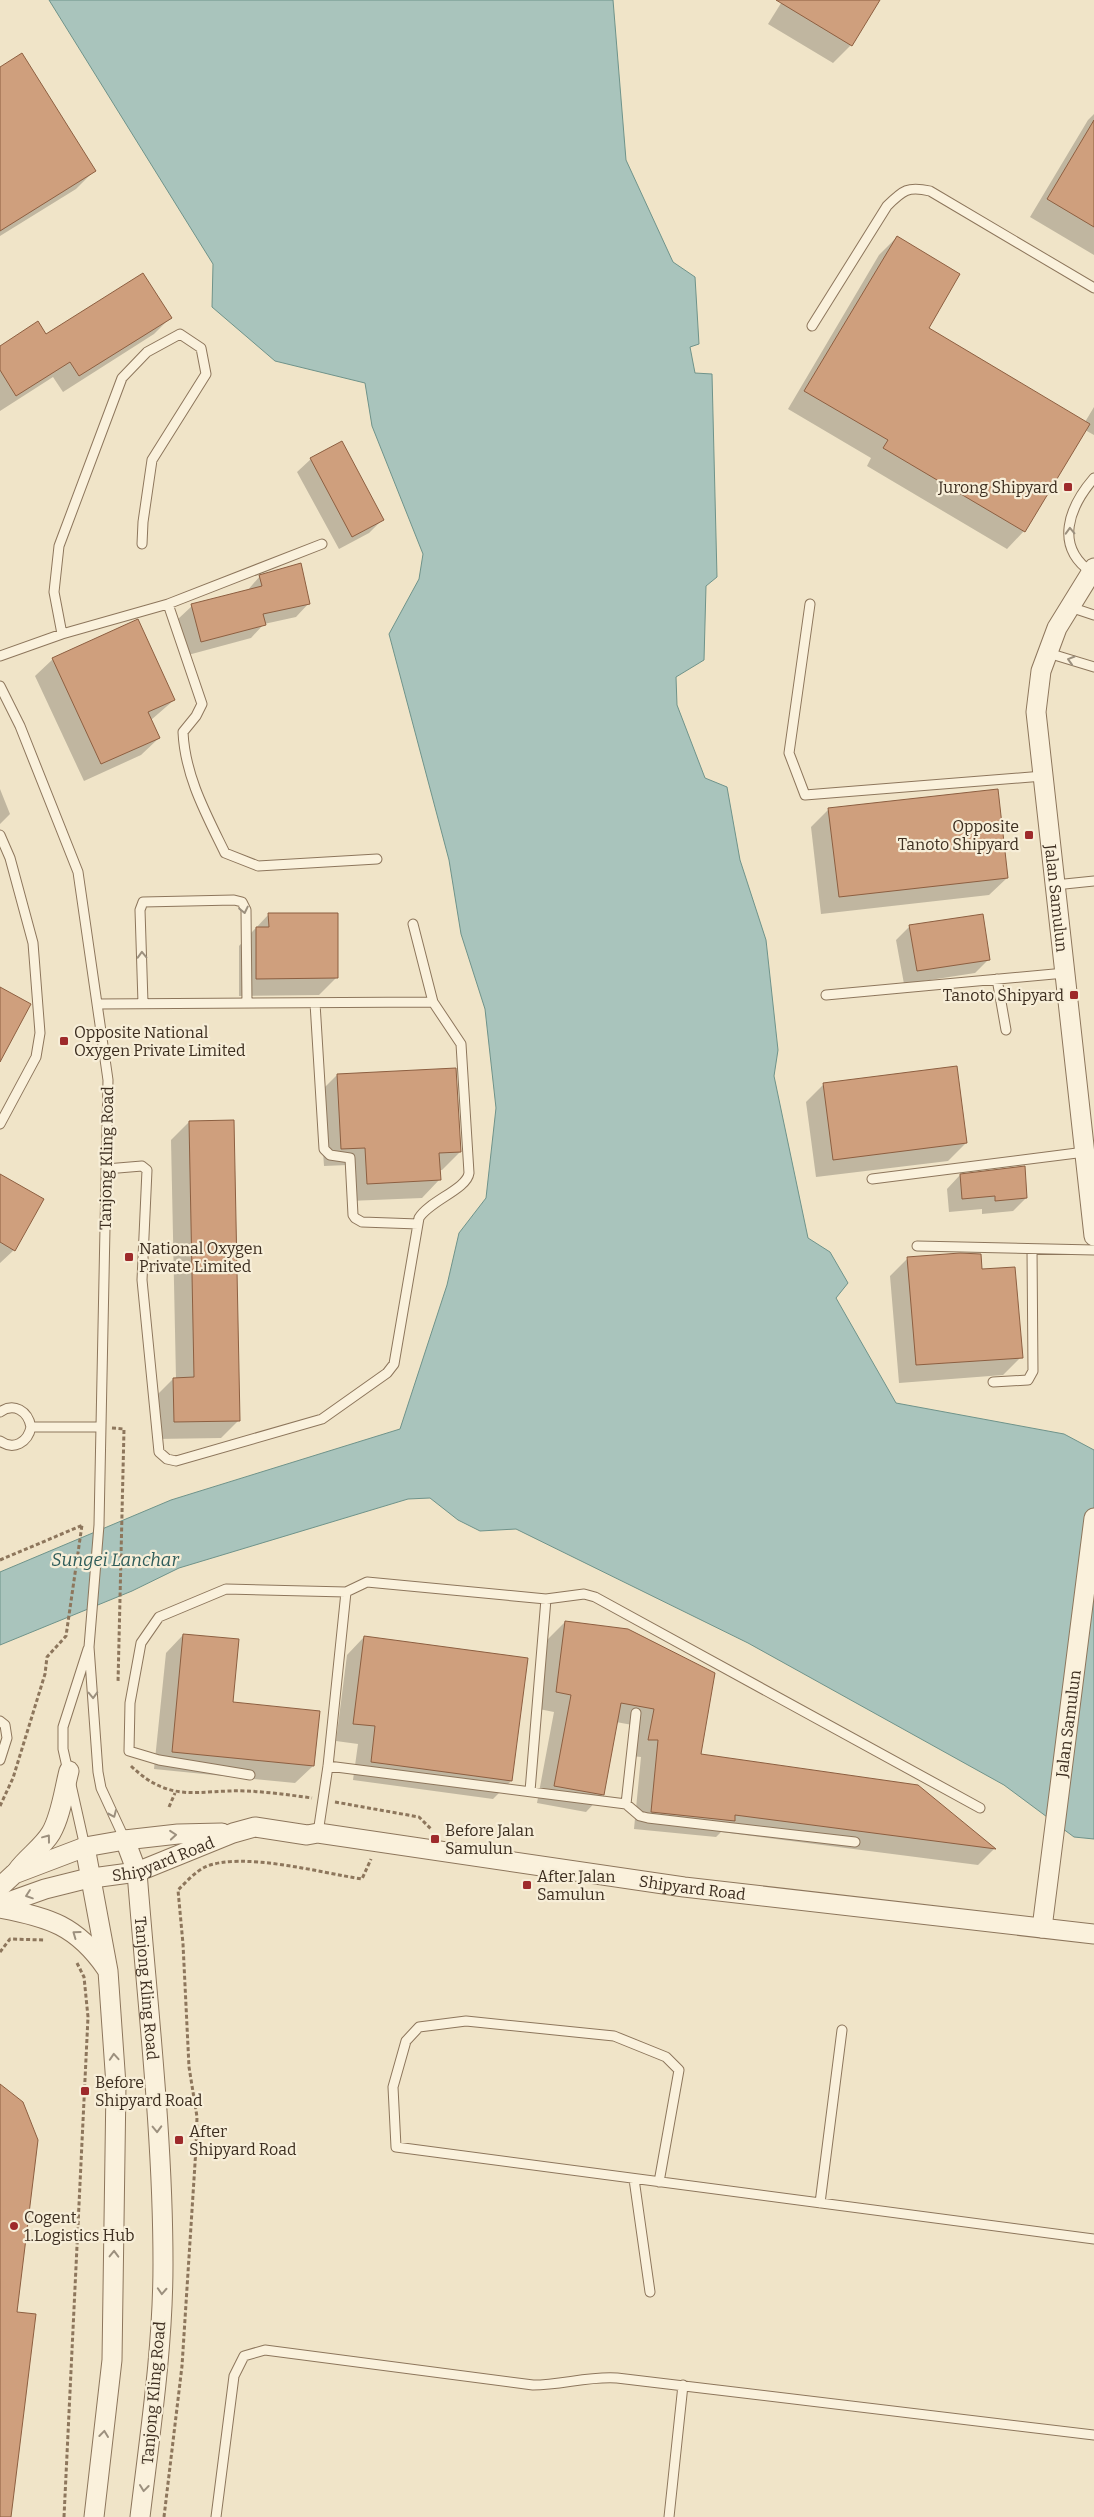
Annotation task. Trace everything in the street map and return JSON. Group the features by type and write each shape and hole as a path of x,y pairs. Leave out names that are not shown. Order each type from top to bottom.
{"street":[{"name":"Jalan Samulun","path":"1093,570 1057,628 1041,671 1036,712 1094,1236"},
{"name":"Jalan Samulun","path":"1042,1928 1054,1846 1094,1518"},
{"path":"0,1887 52,1831 68,1771"},
{"name":"Shipyard Road","path":"0,1907 45,1889 92,1878 136,1872 233,1833 255,1827 307,1835 318,1834 378,1842 684,1888 1094,1934"},
{"name":"Shipyard Road","path":"14,1874 85,1847 178,1834 233,1833"},
{"name":"Tanjong Kling Road","path":"125,1840 136,1872 157,2117 163,2265 156,2387 140,2517"},
{"name":"Tanjong Kling Road","path":"85,1847 108,1971 116,2085 112,2360 94,2517"},
{"path":"0,1907 66,1927 85,1941 108,1971"}],"lane":[{"path":"812,326 887,206 898,195 914,187 930,191 1094,288"},
{"path":"62,634 54,592 59,546 122,378 147,352 180,334 201,348 206,374 152,460 143,522 142,544"},
{"name":"Jalan Samulun","path":"1093,570 1076,558 1069,530 1074,504 1094,478"},
{"path":"0,656 62,634 168,604 322,544"},
{"path":"168,604 202,704 196,716 183,732 184,748 198,799 225,853 258,866 376,859"},
{"path":"810,604 789,753 805,794 1043,776"},
{"path":"1070,607 1094,615"},
{"path":"1048,653 1094,667"},
{"name":"Tanjong Kling Road","path":"0,686 20,726 78,872 108,1080 99,1427 99,1521 89,1647 98,1772 101,1788 125,1840"},
{"path":"0,835 10,858 33,943 40,1033 36,1056 0,1124"},
{"path":"1055,885 1094,881"},
{"path":"143,1003 140,910 143,902 234,900 242,902 246,910 247,1003"},
{"path":"106,1169 142,1166 147,1170 142,1280 159,1452 167,1459 176,1461 322,1419 387,1373 394,1364 419,1218 427,1207 466,1182 469,1172 461,1044 433,1002 414,924"},
{"path":"826,995 1065,972"},
{"path":"997,979 1006,1030"},
{"path":"97,1004 433,1002"},
{"path":"315,1003 324,1149 330,1154 350,1158 353,1215 362,1222 418,1224"},
{"path":"872,1179 1085,1152"},
{"path":"917,1246 1094,1250"},
{"path":"993,1382 1028,1380 1033,1371 1032,1249"},
{"path":"0,1412 9,1408 22,1410 27,1414 31,1427 27,1439 22,1443 9,1445 0,1441"},
{"path":"31,1427 99,1427"},
{"path":"250,1775 159,1760 129,1751 130,1704 141,1643 159,1616 226,1589 346,1592 367,1582 546,1600 584,1594 980,1808"},
{"path":"318,1834 328,1766 346,1592"},
{"path":"530,1791 546,1600"},
{"name":"Tanjong Kling Road","path":"85,1847 63,1749 63,1727 89,1647"},
{"path":"626,1804 636,1713"},
{"path":"0,1721 5,1725 7,1738 0,1760"},
{"path":"328,1766 626,1804 640,1816 648,1818 855,1842"},
{"path":"659,2182 679,2070 666,2057 614,2036 466,2021 419,2028 406,2040 393,2087 396,2147 634,2179 1094,2239"},
{"path":"820,2203 842,2030"},
{"path":"634,2179 650,2292"},
{"path":"216,2517 234,2376 244,2356 252,2352 265,2350 533,2385 556,2385 598,2377 684,2385 1093,2434"},
{"path":"669,2517 684,2385"}],"path":[{"path":"99,1427 124,1429 118,1684"},
{"path":"0,1560 82,1525 99,1521"},
{"path":"0,1806 13,1778 45,1674 48,1657 66,1636 82,1525"},
{"path":"125,1761 136,1771 174,1793 246,1791 323,1800 419,1817 455,1854"},
{"path":"169,1807 174,1793"},
{"path":"164,2517 182,2366 197,2117 189,2067 183,1944 178,1890 202,1868 228,1862 252,1862 362,1879 378,1842"},
{"path":"0,1952 10,1938 52,1941"},
{"path":"64,2517 88,2017 84,1977 75,1958"}],"water":[{"name":"Sungei Lanchar","path":"49,0 613,0 626,160 673,262 695,277 699,344 690,347 695,373 712,374 717,577 706,586 704,660 676,677 677,705 705,778 727,787 740,860 766,940 778,1050 774,1076 808,1238 830,1252 848,1283 836,1298 896,1403 1064,1434 1094,1450 1094,1839 1074,1837 1004,1785 748,1643 516,1529 480,1531 458,1520 430,1498 408,1499 179,1568 132,1591 0,1645 0,1572 171,1500 400,1429 447,1285 459,1233 486,1198 496,1108 485,1009 461,934 449,860 389,634 419,579 423,554 372,426 365,383 275,361 212,307 213,264"}],"building":[{"path":"776,0 880,0 852,46"},
{"path":"22,53 96,171 0,231 0,67"},
{"path":"1094,120 1094,227 1047,199"},
{"path":"897,236 960,274 929,328 1090,424 1025,532 883,448 888,440 804,391"},
{"path":"143,273 172,318 79,376 70,362 16,396 0,370 0,346 38,321 46,334"},
{"path":"342,441 384,520 352,537 310,458"},
{"path":"301,563 310,604 263,614 266,625 201,642 191,604 262,586 259,575"},
{"path":"138,619 175,700 148,712 160,738 101,764 52,658"},
{"path":"998,789 1008,878 839,897 828,808"},
{"path":"268,913 338,913 338,978 256,979 256,927 269,927"},
{"path":"983,914 990,960 917,971 909,925"},
{"path":"0,987 31,1004 0,1062"},
{"path":"957,1066 967,1143 833,1160 823,1083"},
{"path":"456,1068 461,1152 439,1153 441,1180 367,1184 365,1148 341,1149 337,1074"},
{"path":"234,1120 240,1421 174,1422 173,1378 194,1377 189,1121"},
{"path":"1025,1166 1027,1198 995,1201 995,1196 962,1199 960,1174"},
{"path":"0,1174 44,1199 15,1251 0,1242"},
{"path":"960,1253 981,1254 982,1269 1015,1267 1023,1358 916,1365 907,1257"},
{"path":"565,1621 628,1629 715,1673 701,1754 918,1785 996,1849 735,1815 735,1821 651,1812 658,1740 648,1740 654,1709 621,1703 604,1795 554,1786 571,1695 556,1692"},
{"path":"183,1634 239,1639 233,1702 320,1711 314,1766 172,1752"},
{"path":"364,1636 528,1658 512,1781 371,1762 375,1726 353,1724"},
{"name":"Cogent 1.Logistics Hub","path":"0,2084 23,2102 38,2140 17,2312 36,2314 11,2517 0,2517"}],"place":[{"name":"Jurong Shipyard","path":"1068,487"},
{"name":"Opposite Tanoto Shipyard","path":"1029,835"},
{"name":"Tanoto Shipyard","path":"1074,995"},
{"name":"Opposite National Oxygen Private Limited","path":"64,1041"},
{"name":"National Oxygen Private Limited","path":"129,1257"},
{"name":"Before Jalan Samulun","path":"435,1839"},
{"name":"After Jalan Samulun","path":"527,1885"},
{"name":"Before Shipyard Road","path":"85,2091"},
{"name":"After Shipyard Road","path":"179,2140"},
{"name":"Cogent 1.Logistics Hub","path":"14,2226"}]}
